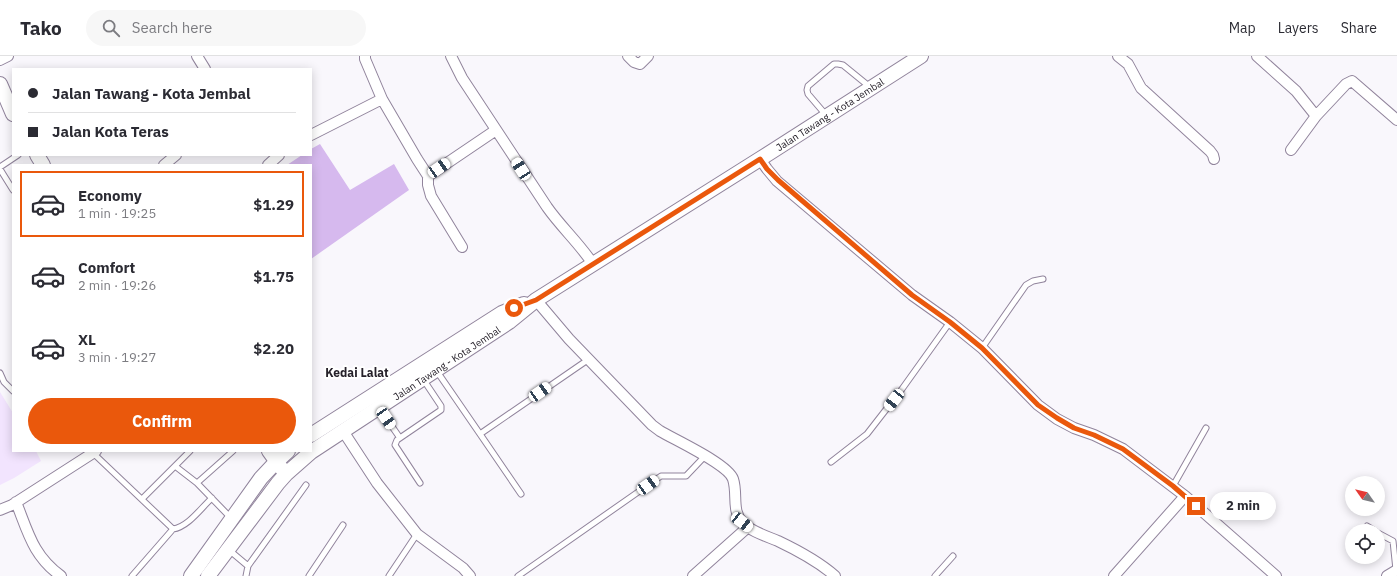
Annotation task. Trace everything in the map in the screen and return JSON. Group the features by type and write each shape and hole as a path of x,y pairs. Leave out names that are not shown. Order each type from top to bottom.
{"main road":[{"name":"Jalan Tawang - Kota Jembal","path":"312,451 509,322 536,300 921,56"},
{"path":"0,84 12,112"},
{"name":"Jalan Tawang - Kota Jembal","path":"312,434 502,313 536,300"},
{"path":"261,478 263,470 263,452"},
{"name":"Jalan Tawang - Kota Jembal","path":"208,576 248,522 291,469 311,452"},
{"path":"191,576 261,478 280,454 291,469"},
{"path":"220,576 226,552"}],"street":[{"path":"0,60 8,56"},
{"path":"196,56 204,68"},
{"path":"366,56 365,59 382,99 417,160 428,176 428,185 431,196 462,246"},
{"path":"451,56 462,78 547,207 593,264"},
{"path":"628,56 634,62 640,64 648,56"},
{"path":"1118,56 1128,64 1141,88 1210,151 1214,159"},
{"path":"1257,56 1296,91 1316,116"},
{"path":"1291,150 1316,116 1346,84 1352,81 1397,120"},
{"path":"312,134 382,99"},
{"path":"428,176 496,130"},
{"path":"165,164 175,156"},
{"path":"760,159 778,180 882,270 912,295 950,322 982,348 1038,405 1074,428 1094,435 1123,449 1173,486 1276,576"},
{"path":"536,300 552,320 588,359 652,425 660,431 706,456 722,467 733,478 736,490 735,505 737,514 742,522 748,527 815,560 835,576"},
{"path":"343,431 377,483 417,534 463,568 470,576"},
{"path":"0,510 16,502 95,452"},
{"path":"1114,576 1185,496"},
{"path":"16,502 29,537 41,557 52,572 61,576"},
{"path":"693,576 748,527"},
{"path":"1387,576 1397,570"}],"lane":[{"path":"827,116 807,90 808,86 834,64 843,65 871,88"},
{"path":"12,188 0,168 17,156"},
{"path":"982,348 1026,285 1033,281 1042,279"},
{"path":"831,462 867,434 902,389 950,322"},
{"path":"480,434 588,359"},
{"path":"436,370 521,494"},
{"path":"0,373 4,382 12,390"},
{"path":"420,483 396,447 395,442 441,410 441,406 423,379"},
{"path":"379,407 400,438"},
{"path":"1173,486 1206,428"},
{"path":"95,452 173,529"},
{"path":"142,499 189,452"},
{"path":"197,483 232,452"},
{"path":"518,576 661,476 686,476 706,456"},
{"path":"175,466 197,483 232,519"},
{"path":"246,576 248,566 306,485"},
{"path":"132,576 173,529 186,523 212,498"},
{"path":"309,576 343,525"},
{"path":"389,576 417,534"},
{"path":"1385,537 1393,541 1397,570"},
{"path":"226,552 248,566"},
{"path":"935,576 953,556"}],"shaded area":[{"path":"320,144 350,190 394,164 409,190 312,258 312,164 288,164 300,156 312,156 312,148"},
{"path":"0,392 12,411 12,452 36,452 41,461 0,485"}],"district":[{"name":"Kedai Lalat","path":"357,373"}],"route":[{"path":"514,308 536,300 760,159 778,180 882,270 912,295 950,322 982,348 1038,405 1074,428 1094,435 1123,449 1173,486 1196,506"}]}
